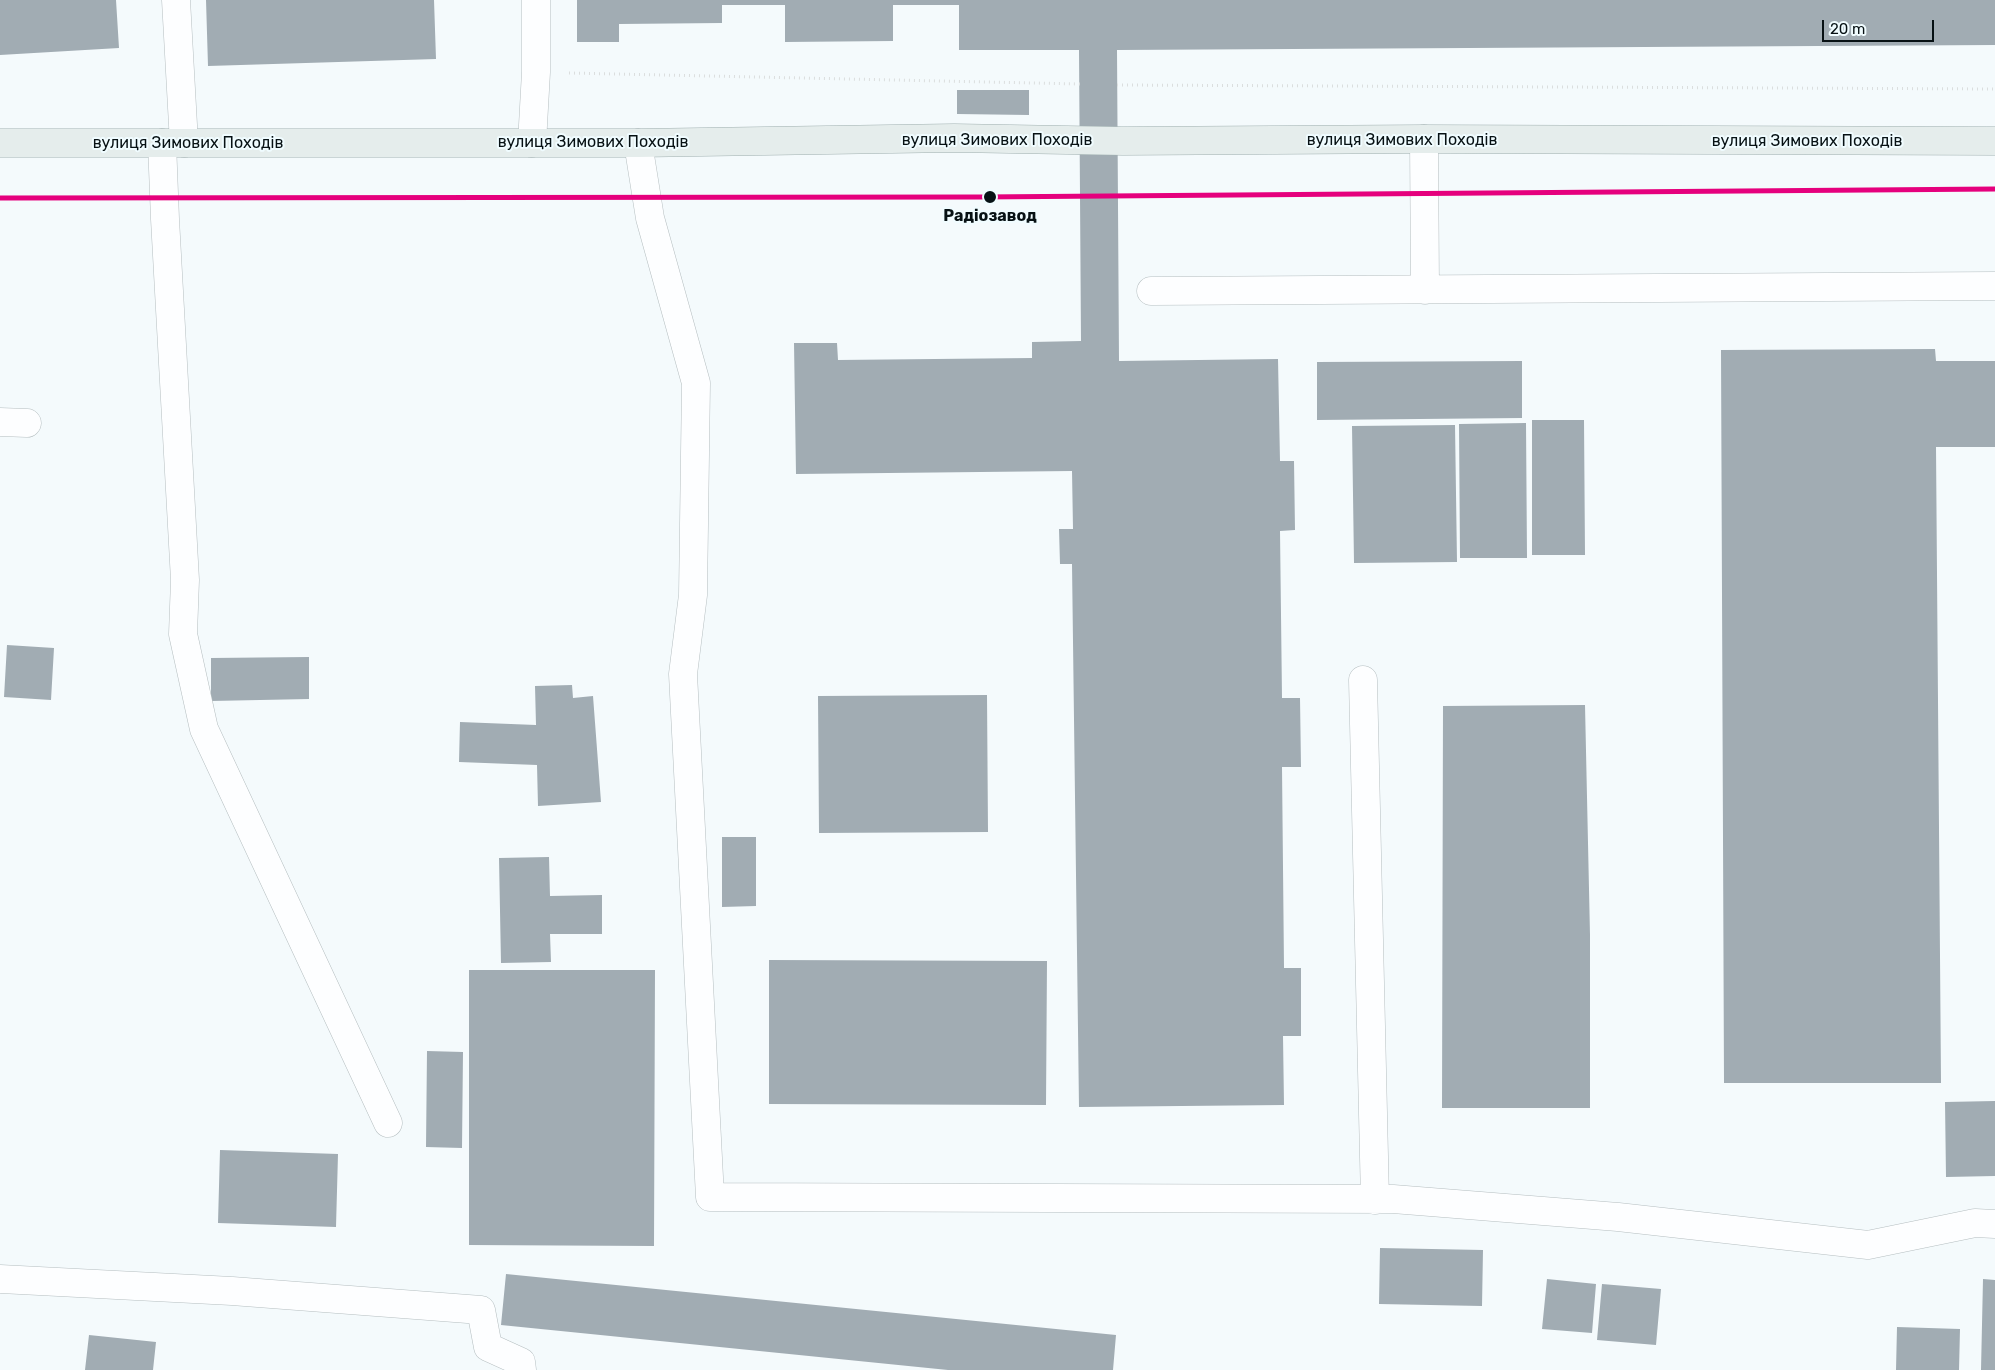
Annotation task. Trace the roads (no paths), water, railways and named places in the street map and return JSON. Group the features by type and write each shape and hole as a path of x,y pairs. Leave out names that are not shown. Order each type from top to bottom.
{"main road":[{"name":"вулиця Зимових Походів","path":"0,143 638,143 954,138 1123,141 1424,139 1995,142"}],"lane":[{"path":"176,0 173,143 165,229 185,580 183,634 204,729 388,1123"},
{"path":"532,143 536,72 536,0"},
{"path":"1424,139 1425,290"},
{"path":"638,143 650,218 696,383 693,595 683,674 710,1198 1393,1199 1618,1217 1868,1245 1975,1223 1995,1224"},
{"path":"1151,291 1995,286"},
{"path":"0,422 27,423"},
{"path":"1363,680 1375,1200"},
{"path":"0,1278 232,1290 481,1310 488,1347 521,1362 522,1370"}],"place":[{"name":"Радіозавод","path":"990,197"}]}
